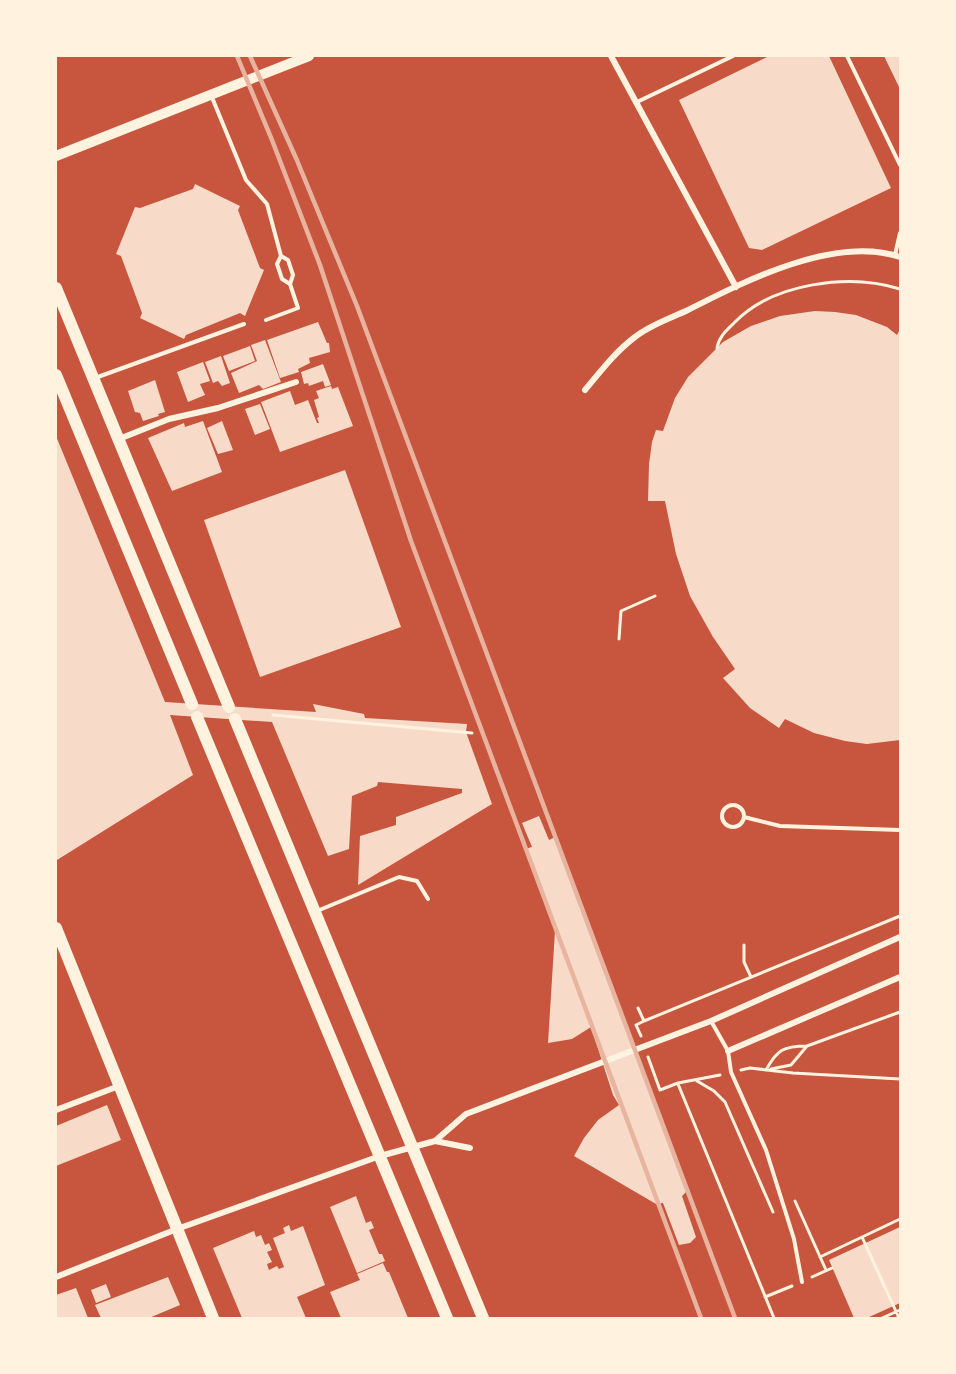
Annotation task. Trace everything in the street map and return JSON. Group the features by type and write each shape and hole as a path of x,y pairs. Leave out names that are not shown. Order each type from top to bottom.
{"main road":[{"path":"56,288 229,707"},
{"path":"56,375 192,704"},
{"path":"197,717 447,1318"},
{"path":"235,720 483,1318"},
{"path":"56,928 58,942 119,1085 213,1318"}],"street":[{"path":"56,156 309,56"},
{"path":"611,56 736,287"},
{"path":"585,390 615,353 638,335 791,263 827,254 877,252 898,256"},
{"path":"119,439 169,419 218,408 296,382"},
{"path":"435,1141 466,1114 711,1021 900,937"},
{"path":"728,1051 900,977"},
{"path":"56,1110 119,1085"},
{"path":"56,1277 177,1229 411,1146 435,1141 470,1148"}],"lane":[{"path":"637,102 733,56"},
{"path":"846,56 900,165"},
{"path":"210,95 246,180 267,204 281,256 277,264 282,279 290,284"},
{"path":"898,256 900,233"},
{"path":"266,320 298,308 290,284 293,275 291,268 288,260 281,256"},
{"path":"93,378 244,324"},
{"path":"734,805 742,809 744,817 741,824 733,827 724,823 722,814 728,806 734,805"},
{"path":"744,817 780,826 900,830"},
{"path":"314,912 399,877 417,881 428,899"},
{"path":"711,1021 728,1051 731,1072 766,1150 794,1239 801,1282"}],"path":[{"path":"717,348 718,340 746,310 799,288 850,281 877,283 900,289"},
{"path":"619,639 621,611 655,596"},
{"path":"273,715 472,733"},
{"path":"638,1008 644,1021 900,916"},
{"path":"744,945 744,962 751,977"},
{"path":"766,1070 777,1052 792,1047 807,1046 900,1012"},
{"path":"766,1070 791,1065 807,1046"},
{"path":"660,1090 678,1083 750,1068 793,1073 900,1079"},
{"path":"696,1080 714,1091 725,1102 775,1218"},
{"path":"678,1083 774,1318"},
{"path":"820,1257 900,1219"},
{"path":"862,1237 899,1318"},
{"path":"765,1297 794,1285"},
{"path":"882,1318 900,1310"}],"building":[{"path":"769,56 829,56 891,188 762,250 749,248 679,100"},
{"path":"884,56 900,56 900,89"},
{"path":"195,184 240,206 238,210 260,268 264,270 245,316 240,313 186,335 184,339 140,318 142,313 121,256 116,254 135,207 140,208 193,189"},
{"path":"815,311 856,315 887,327 897,335 900,329 900,740 867,744 845,741 814,733 785,719 779,728 750,708 723,678 735,669 713,637 690,596 676,554 665,501 648,501 652,442 656,430 663,431 675,398 688,377 723,342 751,326 780,316"},
{"path":"318,322 329,343 330,352 309,358 310,363 298,369 299,372 280,378 267,340"},
{"path":"265,340 281,382 263,389 259,385 239,393 231,373 257,361 251,345"},
{"path":"250,346 255,361 229,371 223,356"},
{"path":"221,356 230,383 222,386 218,381 213,383 205,362"},
{"path":"203,362 210,381 200,384 205,395 188,402 177,372"},
{"path":"323,364 331,385 325,387 323,381 309,386 308,383 304,384 301,372"},
{"path":"155,380 165,412 143,421 140,413 135,412 128,391"},
{"path":"331,386 332,389 338,387 353,426 280,452 261,402 290,391 295,405 308,400 317,423 319,423 314,400 319,398 316,391"},
{"path":"260,404 270,429 255,435 245,409"},
{"path":"203,421 222,472 172,491 148,438 184,423 185,427"},
{"path":"222,421 233,450 218,454 207,428"},
{"path":"56,436 165,702 316,712 313,704 364,714 365,718 467,724 466,732 492,804 358,885 360,836 396,825 396,817 462,793 462,789 378,782 377,786 352,796 349,849 328,856 272,722 170,715 193,775 57,860"},
{"path":"345,470 401,627 260,677 204,520"},
{"path":"539,816 549,840 555,837 687,1191 682,1196 696,1237 690,1243 679,1245 663,1203 656,1204 574,1156 598,1120 619,1105 613,1095 591,1027 572,1039 548,1043 555,931 525,849 532,847 522,823"},
{"path":"107,1105 121,1140 56,1166 56,1126"},
{"path":"356,1196 366,1223 371,1221 374,1228 369,1230 379,1254 382,1254 385,1261 357,1273 330,1207"},
{"path":"289,1225 291,1231 303,1226 325,1285 297,1297 306,1318 242,1318 213,1248 254,1231 256,1237 261,1235 265,1245 269,1243 272,1250 267,1252 272,1262 267,1264 269,1270 277,1266 279,1269 284,1267 273,1238 285,1233 283,1228"},
{"path":"900,1227 900,1303 867,1318 854,1318 829,1260"},
{"path":"383,1263 408,1318 341,1318 330,1292 360,1280 357,1274"},
{"path":"168,1277 180,1305 149,1318 101,1318 95,1305"},
{"path":"106,1284 111,1297 96,1303 91,1290"},
{"path":"76,1288 88,1318 56,1318 56,1295"}],"railway":[{"path":"237,56 320,265 411,541 701,1318"},
{"path":"250,56 296,158 357,306 735,1318"}]}
